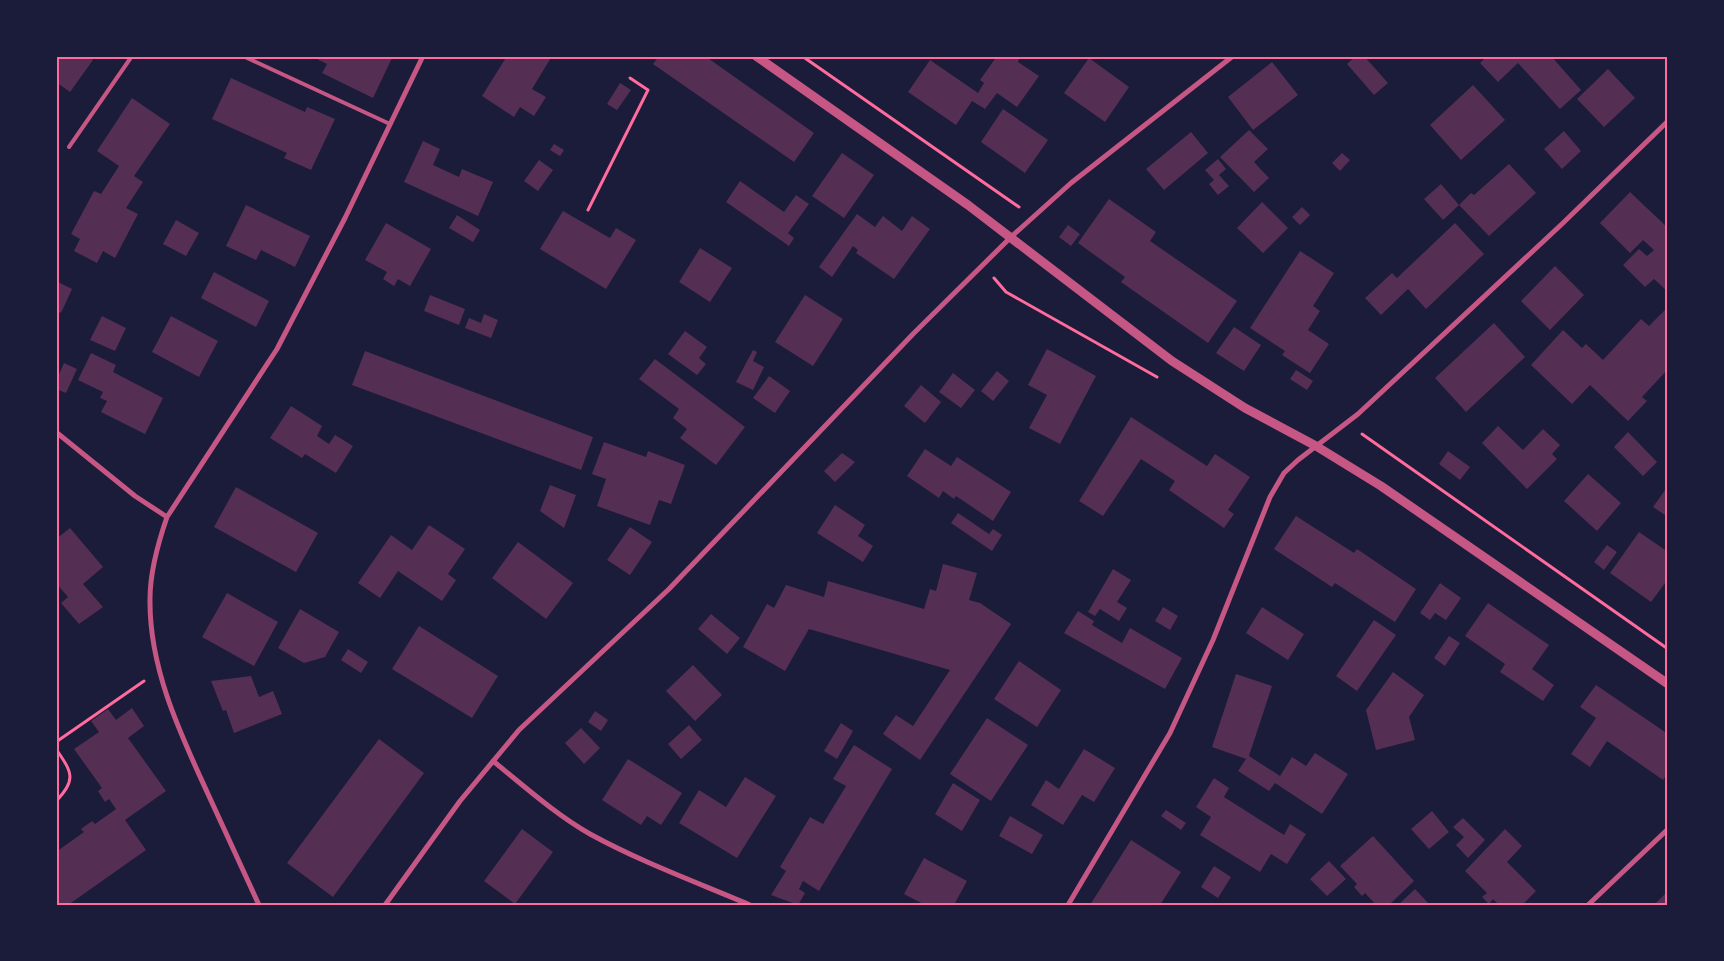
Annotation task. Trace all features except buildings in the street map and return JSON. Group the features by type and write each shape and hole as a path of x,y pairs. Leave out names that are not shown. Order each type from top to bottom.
{"street":[{"path":"259,905 182,738 168,701 154,646 150,598 158,543 167,517 277,349 423,56"},
{"path":"756,56 1011,237 1172,361 1245,408 1316,446 1431,519 1668,684"},
{"path":"385,905 460,801 519,730 669,590 893,355 1011,237 1071,183 1233,56"},
{"path":"1068,905 1170,733 1213,640 1270,497 1284,473 1316,446 1347,424 1563,223 1668,121"},
{"path":"56,432 135,496 167,517"},
{"path":"493,761 544,802 588,833 632,856 750,905"},
{"path":"1588,905 1668,830"}],"lane":[{"path":"68,147 132,56"},
{"path":"242,56 390,124"}],"path":[{"path":"802,56 1034,218"},
{"path":"588,210 648,90 630,78"},
{"path":"984,264 1006,292 1160,378"},
{"path":"1347,424 1668,649"},
{"path":"56,742 160,669"},
{"path":"56,750 69,768 71,781 68,788 56,801"}]}
